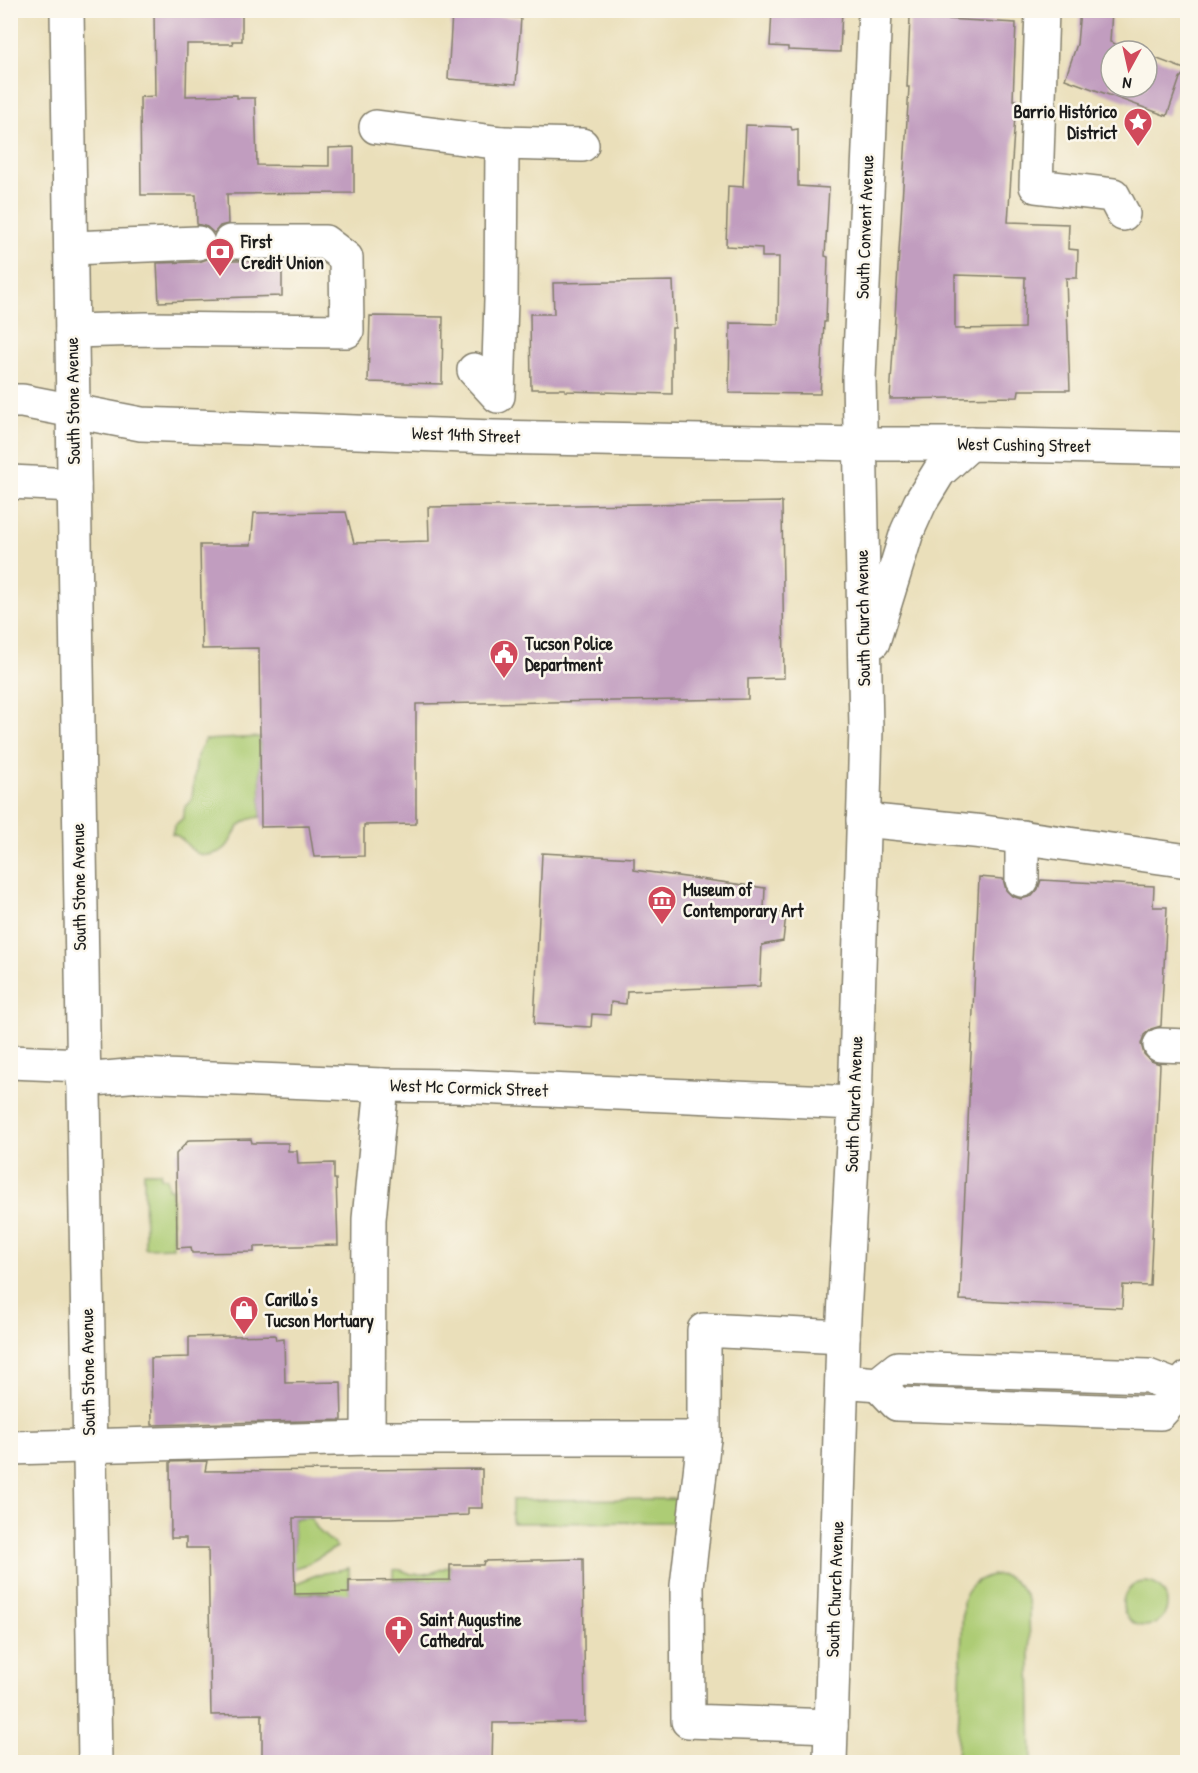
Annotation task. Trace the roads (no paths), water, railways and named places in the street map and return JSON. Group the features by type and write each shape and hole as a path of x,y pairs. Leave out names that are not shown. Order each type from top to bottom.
{"street":[{"name":"South Stone Avenue","path":"67,10 88,1447 95,1762"},
{"name":"South Convent Avenue","path":"860,444 859,378 875,10"},
{"path":"1042,10 1036,186 1113,195 1123,214"},
{"path":"376,128 502,142 582,145"},
{"path":"474,370 498,396 502,142"},
{"path":"72,331 158,329 347,331 346,258 325,242 230,242"},
{"path":"71,248 198,243"},
{"name":"West 14th Street","path":"10,400 141,424 493,436 860,444"},
{"name":"West Cushing Street","path":"860,444 1188,449"},
{"name":"South Church Avenue","path":"830,1762 843,1337 855,1103 866,729 860,444"},
{"path":"864,670 907,532 920,502 939,472 970,444"},
{"path":"10,482 74,485"},
{"path":"863,820 1022,837 1188,861"},
{"path":"1022,837 1022,880"},
{"name":"West Mc Cormick Street","path":"10,1062 83,1072 139,1075 855,1103"},
{"path":"368,1438 369,1219 382,1085"},
{"path":"831,1726 688,1721 687,1586 704,1438 704,1330 843,1337"},
{"path":"842,1381 878,1384 897,1404 1160,1413 1185,1384"},
{"path":"10,1448 368,1438 704,1438"}],"place":[{"name":"Barrio Histórico District","path":"1138,148"},
{"name":"First Credit Union","path":"220,278"},
{"name":"Tucson Police Department","path":"504,680"},
{"name":"Museum of Contemporary Art","path":"662,926"},
{"name":"Carillo's Tucson Mortuary","path":"244,1336"},
{"name":"Saint Augustine Cathedral","path":"399,1656"}]}
